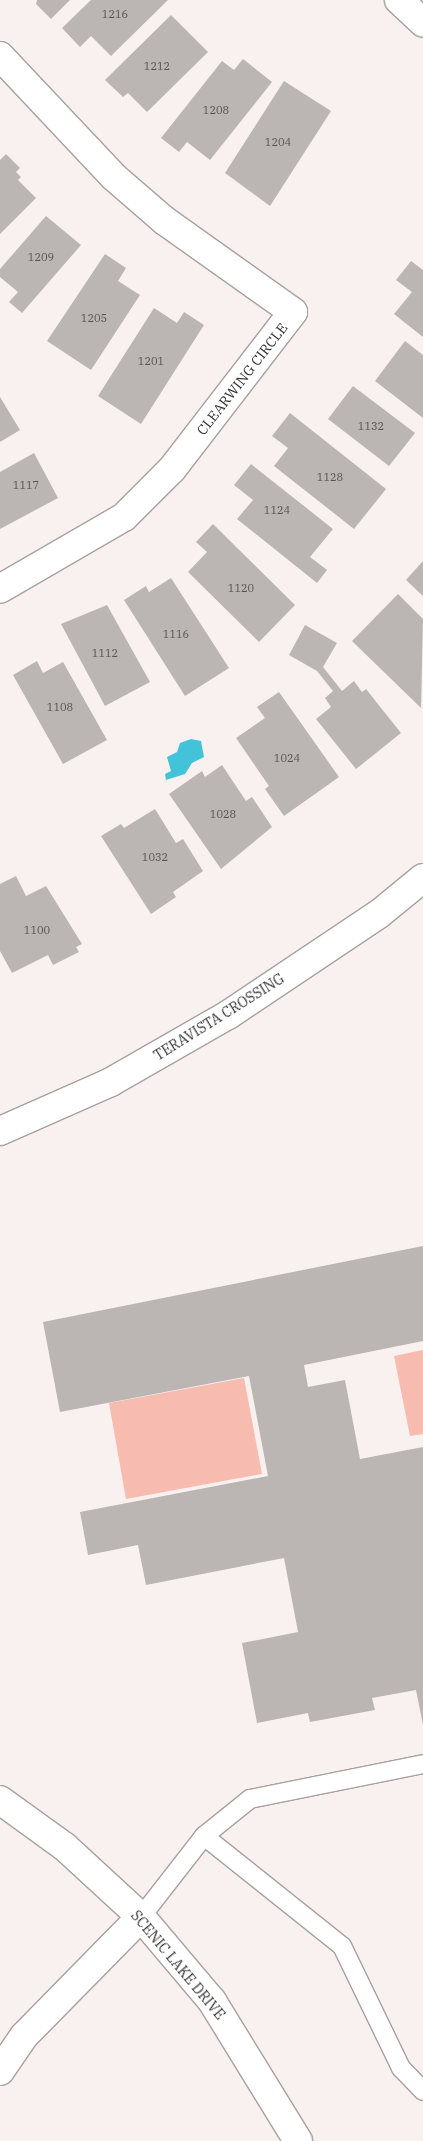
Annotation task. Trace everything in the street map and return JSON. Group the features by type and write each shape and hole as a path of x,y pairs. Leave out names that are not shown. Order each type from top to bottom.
{"street":[{"path":"399,0 423,22"},
{"name":"CLEARWING CIRCLE","path":"0,56 114,177 150,209 293,312 172,469 124,517 0,590"},
{"name":"TERAVISTA CROSSING","path":"0,1130 111,1082 228,1015 421,884"},
{"name":"SCENIC LAKE DRIVE","path":"0,1800 65,1847 141,1917 212,2001 298,2141"},
{"path":"0,2071 24,2036 141,1917"}],"lane":[{"path":"141,1917 204,1836 250,1799 423,1764"},
{"path":"204,1836 342,1946 401,2068 423,2090"}],"shaded area":[{"path":"423,1350 423,1434 410,1436 394,1356"},
{"path":"244,1378 262,1474 126,1499 109,1403"}],"water":[{"path":"191,739 201,741 204,757 192,763 185,774 166,780 165,774 171,771 167,757 177,752 180,743"}],"building":[{"path":"37,0 70,0 51,19 36,4"},
{"path":"91,0 168,0 111,56 91,36 80,47 62,28"},
{"path":"171,15 208,52 147,112 128,93 123,97 105,80"},
{"path":"243,59 272,82 210,160 187,142 179,152 161,138 222,61 234,70"},
{"path":"284,81 331,111 270,206 225,173"},
{"path":"6,154 20,168 16,172 21,177 18,180 36,198 0,234 0,160"},
{"path":"46,216 81,245 22,313 9,302 18,292 0,277 0,269"},
{"path":"105,254 126,268 118,281 140,295 91,370 47,341"},
{"path":"411,261 423,270 423,337 394,314 412,292 396,280"},
{"path":"154,308 177,323 184,312 204,325 141,424 98,396"},
{"path":"405,341 423,355 423,418 375,381"},
{"path":"353,386 415,433 389,466 328,419"},
{"path":"0,397 20,430 0,442"},
{"path":"290,413 386,489 354,529 274,466 288,448 272,436"},
{"path":"34,453 58,498 0,529 0,472"},
{"path":"251,464 333,529 310,557 327,570 317,583 237,519 253,500 234,485"},
{"path":"213,524 295,605 259,642 188,572 207,552 196,542"},
{"path":"423,561 423,596 406,580"},
{"path":"171,578 229,668 185,696 124,600 146,586 149,592"},
{"path":"398,594 423,619 421,708 352,641"},
{"path":"107,605 150,682 105,706 61,624"},
{"path":"305,625 337,643 323,667 342,691 354,681 362,692 366,689 401,733 356,769 316,719 331,707 325,698 333,691 317,671 289,655"},
{"path":"37,661 43,673 63,662 107,740 63,764 13,675"},
{"path":"279,692 339,777 284,816 265,789 269,786 236,738 265,718 257,707"},
{"path":"222,765 246,801 252,797 272,827 221,869 169,794 202,771 205,777"},
{"path":"155,809 176,843 183,839 203,871 173,892 176,897 151,914 101,836 121,824 124,828"},
{"path":"16,876 26,896 46,886 82,944 76,947 79,952 53,965 48,955 12,973 0,951 0,884"},
{"path":"423,1246 423,1341 304,1365 308,1387 345,1380 360,1459 423,1447 423,1725 416,1690 372,1698 375,1710 310,1722 308,1713 257,1723 242,1643 298,1632 284,1558 146,1585 138,1545 88,1555 80,1512 268,1476 249,1376 60,1412 43,1322"}]}
